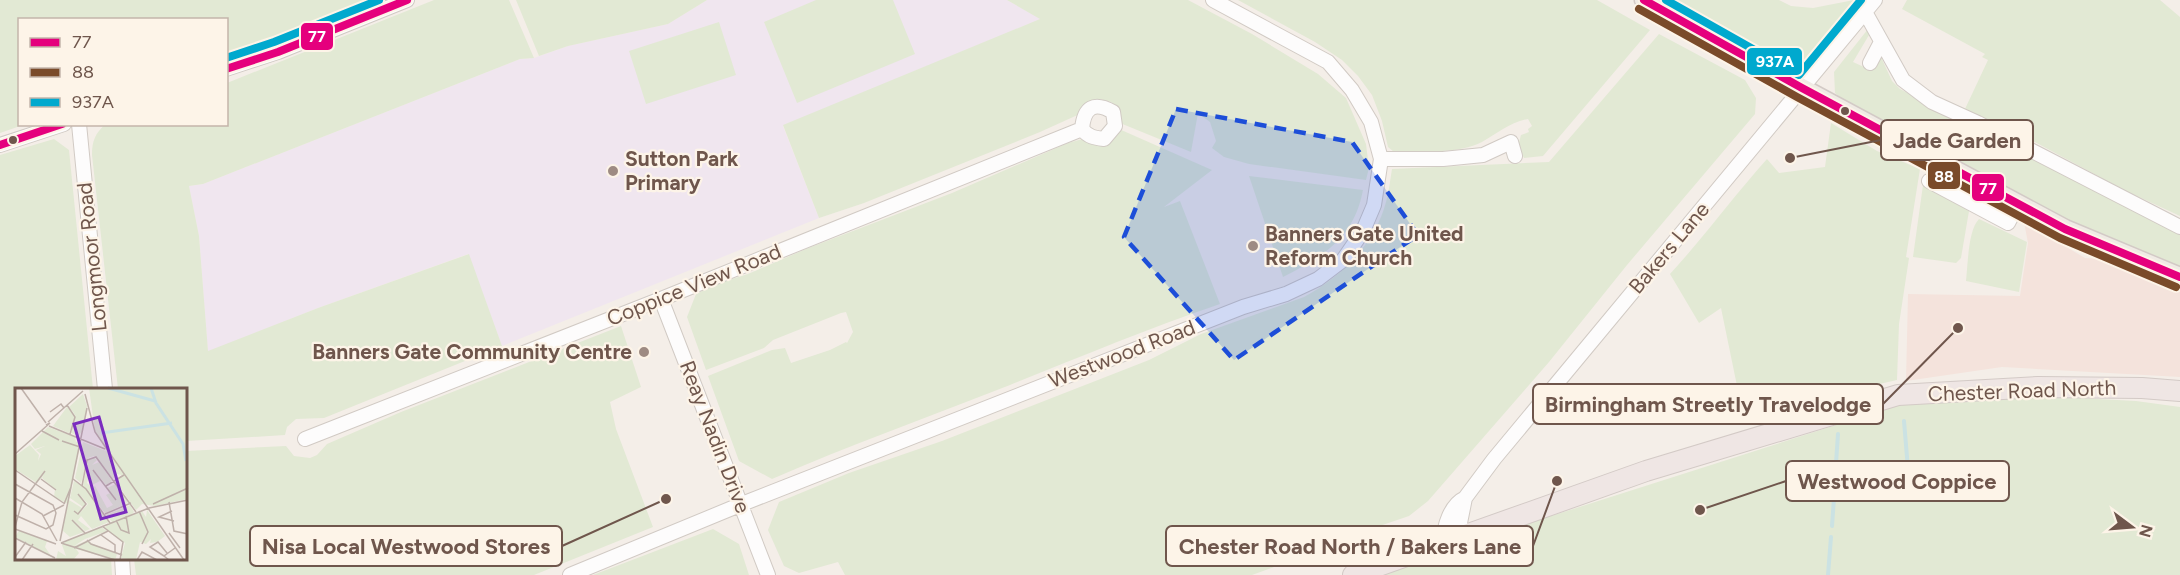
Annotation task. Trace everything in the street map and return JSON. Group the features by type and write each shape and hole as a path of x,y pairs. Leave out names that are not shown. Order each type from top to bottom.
{"highway":[{"name":"Chester Road North","path":"1353,575 1656,468 1898,395 2038,387 2142,388 2180,391"}],"main road":[{"path":"1646,0 1802,88 2065,229 2180,277"}],"street":[{"path":"228,68 278,52 407,0"},
{"name":"Westwood Road","path":"570,575 742,504 1232,311 1286,294 1317,279 1342,260 1363,231 1374,205 1381,159 1371,122 1352,90 1328,62 1213,0"},
{"name":"Bakers Lane","path":"1443,542 1447,521 1460,500 1465,498 1502,450 1875,0"},
{"path":"1865,12 1903,80 1932,102 1978,123 2180,227"},
{"path":"1870,63 1881,42"},
{"path":"0,145 58,126"},
{"name":"Longmoor Road","path":"79,126 105,388"},
{"name":"Coppice View Road","path":"305,439 661,299 1082,129"},
{"path":"1381,159 1443,159 1483,155 1516,138 1515,156"},
{"path":"1942,190 1953,169"},
{"path":"1929,181 2007,223 2018,204"},
{"name":"Reay Nadin Drive","path":"661,299 768,575"},
{"path":"1463,535 1460,523 1465,498"},
{"path":"122,560 123,575"}],"highlighted area":[{"path":"1176,109 1352,142 1418,235 1234,360 1124,237"}],"shaded area":[{"name":"Sutton Park Primary","path":"707,0 1007,0 1041,19 783,126 819,218 502,346 468,254 318,308 208,352 199,236 189,186 203,184 520,59 534,58 568,46 668,24"},
{"path":"2024,222 2085,258 2101,259 2180,289 2180,377 2002,367 1906,381 1908,294 2020,296 2028,243"}],"green space":[{"path":"0,0 375,0 228,58 228,18 18,18 18,126 20,126 0,133"},
{"path":"434,0 509,0 534,58 520,59 203,184 189,186 199,236 208,351 318,308 469,254 502,346 324,418 296,419 287,427 285,435 188,441 188,388 118,388 92,155 94,141 104,126 228,126 228,83"},
{"path":"516,0 707,0 668,24 568,46 539,56"},
{"path":"816,0 893,0 915,54 797,103 764,22"},
{"path":"1007,0 1188,0 1252,34 1318,74 1346,98 1366,144 1369,168 1366,180 1249,164 1224,157 1212,148 1216,141 1210,122 1198,113 1191,152 1120,123 1116,106 1100,99 1090,102 1082,113 1040,132 864,203 819,218 783,125 1040,19"},
{"path":"1238,0 1597,0 1650,30 1543,156 1524,158 1518,146 1521,135 1529,132 1528,129 1532,126 1528,119 1509,125 1473,146 1439,151 1394,152 1388,147 1382,121 1372,95 1342,60 1315,42"},
{"path":"1667,0 1779,0 1791,6 1813,8 1854,0 1800,65 1793,68"},
{"path":"1907,0 2160,0 2180,17 2180,216 2124,190 2022,135 1965,109 1988,60 1982,57 1985,54 1902,9"},
{"path":"719,22 736,75 646,104 629,51"},
{"path":"1868,29 1869,35 1853,62 1864,67 1870,56 1880,55 1892,81 1900,89 1972,127 1955,162 1846,102 1835,93 1834,72"},
{"path":"1659,34 1745,80 1756,98 1755,114 1627,265 1549,362 1428,501 1409,516 1353,535 1305,556 1252,575 845,575 838,562 799,573 784,566 768,530 779,502 849,473 942,441 1149,360 1201,334 1304,297 1331,280 1355,258 1374,232 1387,198 1392,169 1549,162"},
{"path":"1831,123 1877,151 1920,169 1906,257 1909,258 1899,324 1897,380 1743,415 1721,308 1699,323 1670,274 1767,159 1779,173 1825,167"},
{"path":"1119,129 1212,170 1164,207 1180,201 1220,304 861,442 772,479 739,461 708,376 772,350 785,348 791,363 847,343 853,332 846,312 841,313 773,340 764,348 706,370 687,317 696,294 952,193 1068,143"},
{"path":"1976,129 2180,232 2180,270 2084,230 1957,163"},
{"path":"54,139 69,150 93,388 15,388 15,560 111,560 112,575 0,575 0,155"},
{"path":"1249,176 1363,190 1359,207 1352,221 1335,244 1312,261 1283,277"},
{"path":"1923,185 1969,211 1961,258 1956,263 1913,257"},
{"path":"1979,219 2027,242 2019,292 1966,281 1971,239 1975,224"},
{"path":"621,326 641,387 610,402 616,429 653,527 534,575 136,575 134,560 188,560 188,451 286,446 294,456 310,458 317,455 327,444 401,412"},
{"path":"2021,395 2136,401 2180,407 2180,575 1379,575 1451,548 1902,404"},
{"path":"713,529 739,544 749,575 593,575"}],"waterway":[{"path":"1904,421 1908,469"},
{"path":"1834,493 1838,434"},
{"path":"1832,526 1834,498"},
{"path":"1828,575 1831,537"}],"transit line":[{"name":"937A","path":"228,57 274,42 379,0"},
{"name":"77","path":"228,68 278,52 407,0"},
{"name":"77","path":"1644,0 1802,88 2065,229 2180,277"},
{"name":"937A","path":"1666,0 1799,75 1861,0"},
{"name":"88","path":"1639,9 1797,97 2060,238 2176,287"},
{"name":"77","path":"0,145 56,126"}],"place":[{"name":"Jade Garden","path":"1790,158"},
{"name":"Sutton Park Primary","path":"613,171"},
{"name":"Banners Gate United Reform Church","path":"1253,246"},
{"name":"Birmingham Streetly Travelodge","path":"1958,328"},
{"name":"Banners Gate Community Centre","path":"644,352"},
{"name":"Chester Road North / Bakers Lane","path":"1557,481"},
{"name":"Nisa Local Westwood Stores","path":"666,499"},
{"name":"Westwood Coppice","path":"1700,510"}]}
